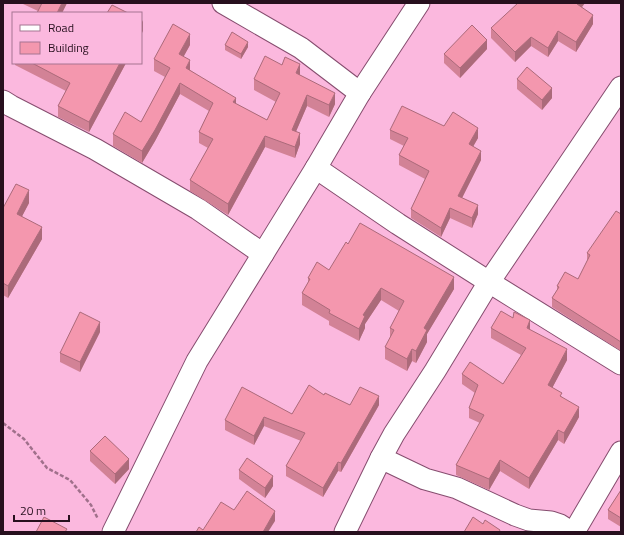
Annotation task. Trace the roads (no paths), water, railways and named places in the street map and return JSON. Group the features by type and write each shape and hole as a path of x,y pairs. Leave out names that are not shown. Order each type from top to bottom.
{"street":[{"path":"223,3 301,48 360,93"},
{"path":"108,529 197,361 316,168 360,93 419,3"},
{"path":"345,532 394,434 435,371 489,282 621,87"},
{"path":"3,101 95,149 198,209 263,254"},
{"path":"316,168 398,224 621,364"},
{"path":"574,532 621,452"},
{"path":"381,458 425,479 457,488 515,516 529,520 560,524 571,532"}]}
